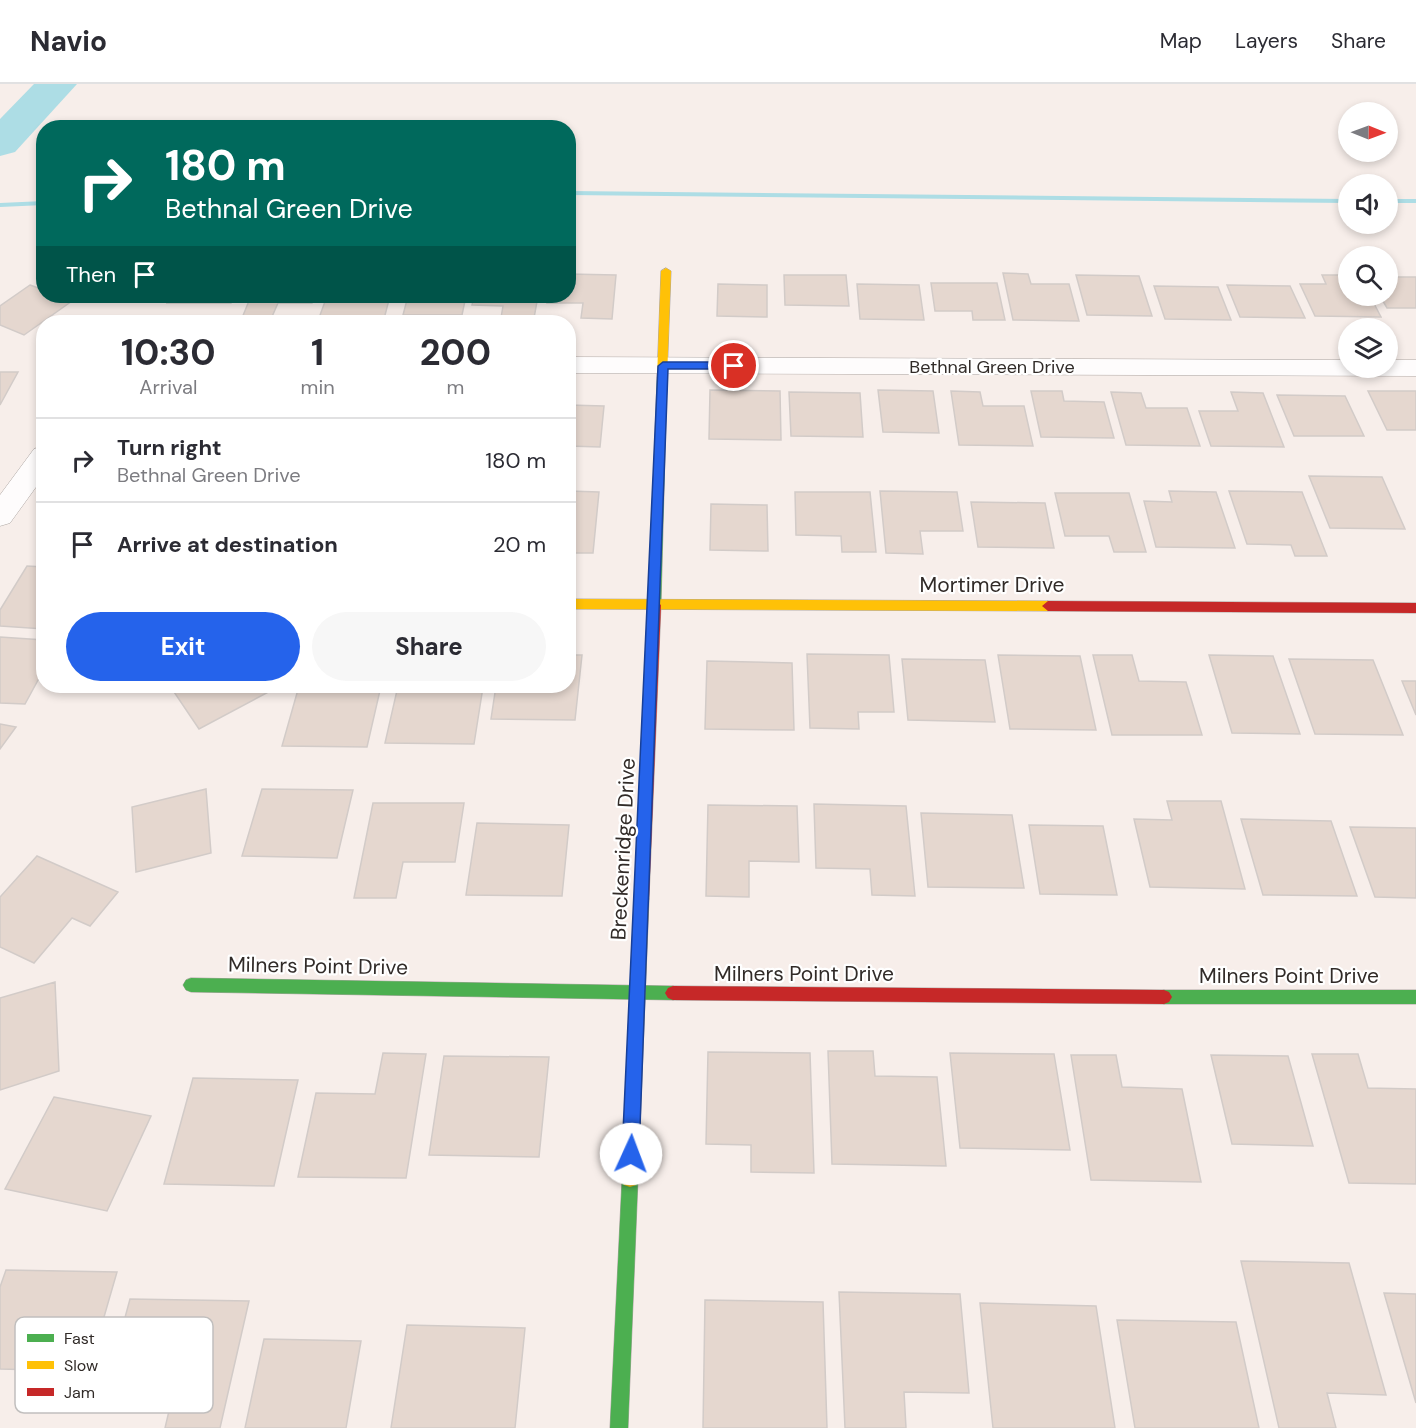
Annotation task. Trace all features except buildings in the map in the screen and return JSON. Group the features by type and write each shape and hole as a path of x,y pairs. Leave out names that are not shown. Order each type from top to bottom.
{"street":[{"name":"Breckenridge Drive","path":"619,1428 655,605 666,271"},
{"name":"Bethnal Green Drive","path":"576,365 1416,368"},
{"path":"0,516 36,465"},
{"name":"Mortimer Drive","path":"576,604 1416,608"},
{"name":"Milners Point Drive","path":"191,985 637,994 1079,998 1416,997"}],"waterway":[{"path":"0,143 57,84"},
{"path":"576,193 1338,201"},
{"path":"1398,201 1416,201"},
{"path":"0,205 36,203"}],"traffic: fast":[{"path":"655,605 662,378"},
{"path":"191,985 673,993"},
{"path":"1164,997 1416,997"},
{"path":"619,1428 630,1179"}],"traffic: slow":[{"path":"662,378 666,271"},
{"path":"576,604 1048,606"},
{"path":"630,1179 642,899"}],"traffic: jam":[{"path":"642,899 655,605"},
{"path":"1048,606 1416,608"},
{"path":"673,993 1164,997"}],"route":[{"path":"631,1154 663,366 734,366"}]}
